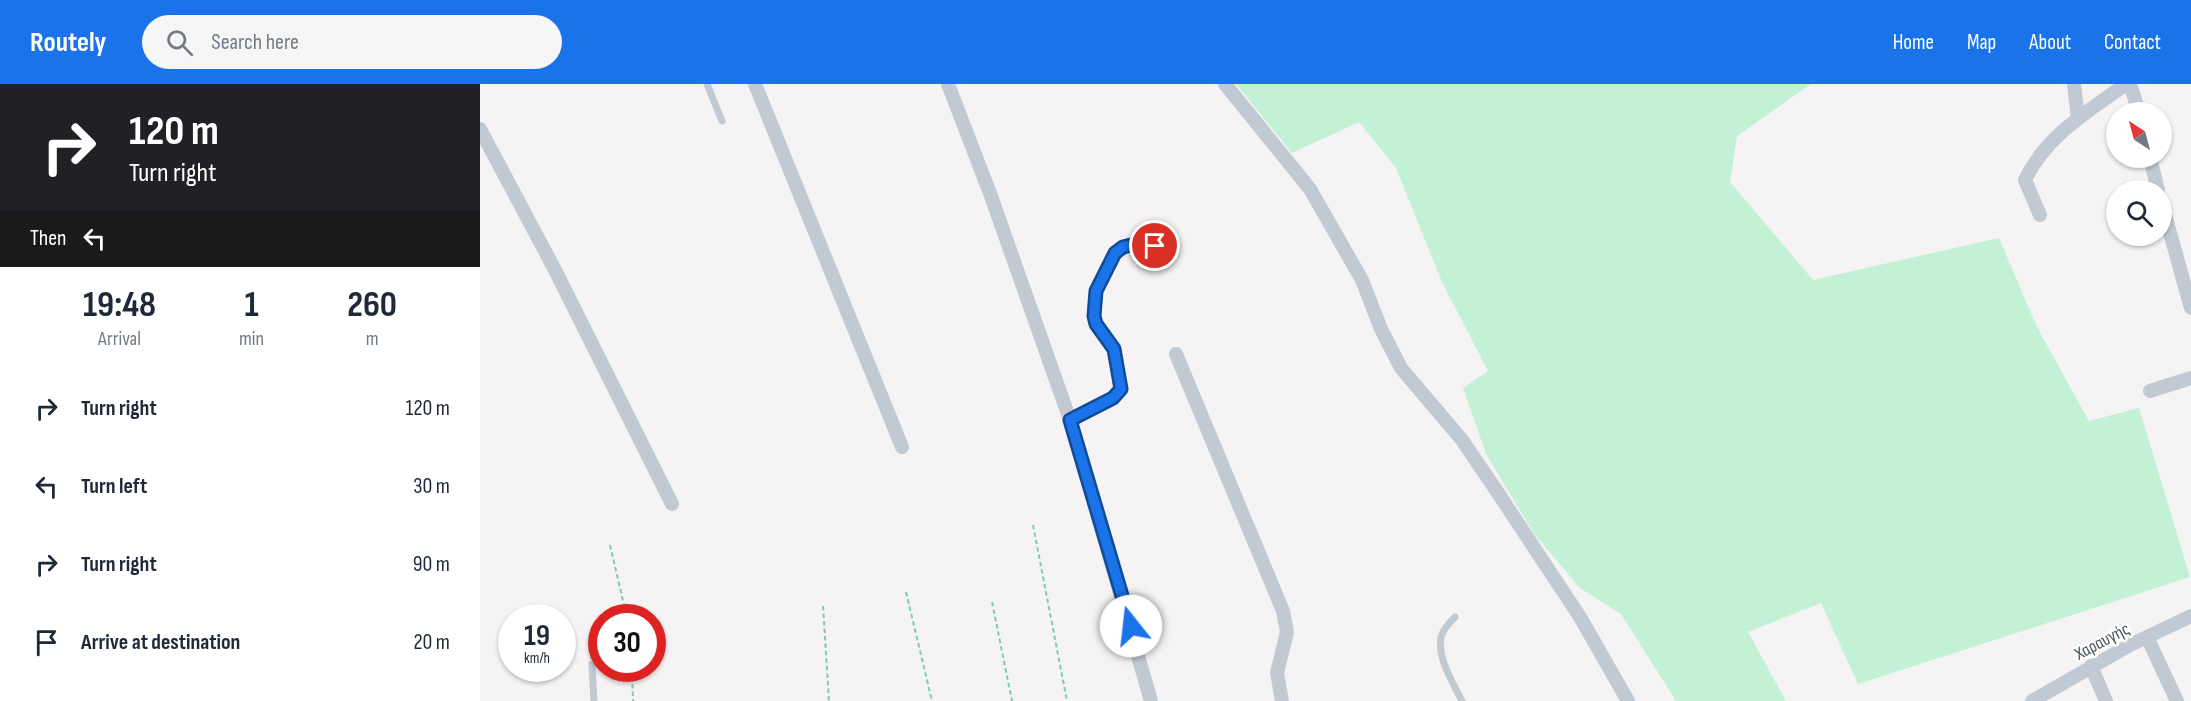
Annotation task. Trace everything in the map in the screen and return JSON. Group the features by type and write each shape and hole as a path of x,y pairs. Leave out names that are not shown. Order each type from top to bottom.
{"street":[{"path":"755,84 902,447"},
{"path":"948,84 991,196 1070,420 1151,701"},
{"path":"1225,84 1310,189 1362,280 1381,329 1401,368 1462,440 1485,473 1580,617 1628,701"},
{"path":"2074,84 2078,118"},
{"path":"2040,215 2025,180 2033,164 2078,118 2128,84 2135,102"},
{"path":"480,129 555,270 672,504"},
{"path":"2172,240 2191,308"},
{"path":"1070,420 1113,398 1121,389 1114,349 1096,324 1094,316 1099,280 1115,253 1123,247 1131,245 1146,249 1155,246 1162,250"},
{"path":"1176,354 1283,611 1287,632 1277,673 1282,701"},
{"path":"2150,391 2191,378"},
{"name":"Χαραυγής","path":"2032,701 2091,666 2191,616"},
{"path":"2147,637 2177,701"},
{"path":"2091,666 2106,701"}],"lane":[{"path":"707,84 722,121"},
{"path":"1455,617 1441,636 1442,648 1446,667 1462,701"},
{"path":"593,682 594,701"}],"path":[{"path":"1033,525 1067,701"},
{"path":"610,545 624,604"},
{"path":"906,592 932,701"},
{"path":"992,602 1012,701"},
{"path":"823,606 829,701"},
{"path":"632,682 633,701"}],"green space":[{"path":"1236,84 1811,84 1737,136 1730,182 1813,280 1999,238 2037,327 2089,421 2139,408 2190,577 1858,684 1821,603 1748,632 1786,701 1676,701 1621,614 1580,588 1535,535 1486,454 1463,388 1488,371 1442,282 1396,168 1359,122 1292,153"}],"route":[{"path":"1131,626 1070,420 1113,398 1121,389 1119,365 1114,349 1096,324 1094,316 1093,306 1099,280 1115,253 1123,247 1131,245 1146,249 1155,246"}]}
